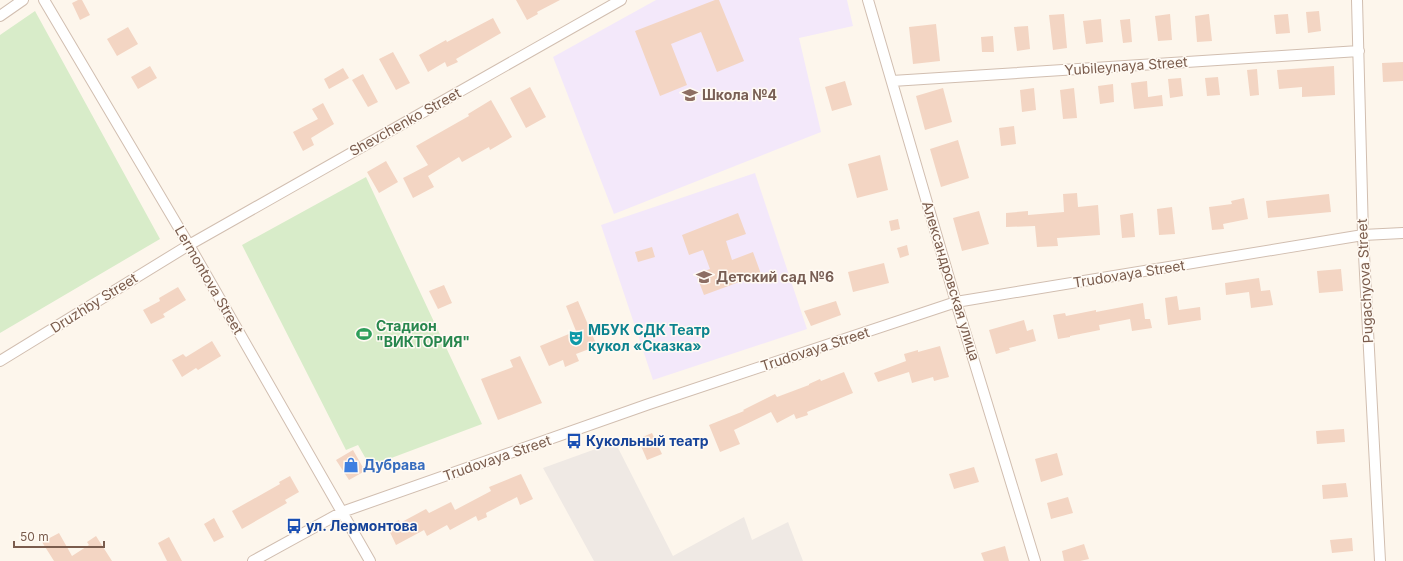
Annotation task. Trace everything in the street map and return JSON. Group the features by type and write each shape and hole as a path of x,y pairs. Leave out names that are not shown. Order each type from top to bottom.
{"street":[{"path":"0,16 23,0"},
{"name":"Lermontova Street","path":"44,0 189,245 370,561"},
{"name":"Shevchenko Street","path":"189,245 621,0"},
{"name":"Александровская улица","path":"868,0 956,302 1035,561"},
{"name":"Pugachyova Street","path":"1357,0 1363,235 1380,561"},
{"name":"Yubileynaya Street","path":"892,81 1359,50"},
{"name":"Trudovaya Street","path":"254,561 342,512 642,407 956,302 1363,235 1403,233"},
{"name":"Druzhby Street","path":"0,361 189,245"}],"shaded area":[{"name":"Школа №4","path":"656,0 847,0 853,26 799,38 821,132 614,214 553,57"},
{"name":"Детский сад №6","path":"755,173 807,329 653,380 601,225"},
{"path":"615,442 673,556 744,517 752,540 788,522 803,561 594,561 543,468"}],"green space":[{"path":"35,11 160,239 0,333 0,35"},
{"name":"Стадион \"ВИКТОРИЯ\"","path":"366,177 482,424 370,466 358,445 346,450 242,245"}],"building":[{"path":"82,0 90,15 80,20 72,3"},
{"path":"516,0 560,0 537,12 538,14 527,20"},
{"path":"715,0 719,0 744,61 717,72 701,32 671,44 687,85 660,96 635,31"},
{"path":"1319,11 1321,31 1308,33 1306,12"},
{"path":"1064,14 1067,48 1053,50 1049,15"},
{"path":"1170,14 1172,40 1158,41 1155,16"},
{"path":"1209,14 1212,41 1197,42 1195,16"},
{"path":"1288,14 1290,33 1276,34 1274,15"},
{"path":"493,18 501,33 456,59 458,62 447,67 445,62 428,72 419,55 446,40 447,42"},
{"path":"1101,19 1103,42 1086,44 1083,21"},
{"path":"1130,19 1132,42 1123,43 1120,20"},
{"path":"936,24 940,61 913,64 909,27"},
{"path":"1028,26 1030,49 1017,51 1014,27"},
{"path":"128,27 138,44 117,56 107,39"},
{"path":"993,36 994,52 982,52 981,37"},
{"path":"393,52 410,83 396,90 379,59"},
{"path":"1403,62 1403,81 1383,82 1382,63"},
{"path":"150,66 157,78 138,89 131,77"},
{"path":"1334,66 1335,95 1302,97 1302,87 1279,89 1277,70"},
{"path":"343,68 349,78 329,89 324,79"},
{"path":"1257,69 1259,95 1250,96 1247,70"},
{"path":"363,74 378,102 368,107 352,80"},
{"path":"1218,77 1220,95 1207,96 1205,78"},
{"path":"1181,78 1183,96 1170,98 1168,79"},
{"path":"845,81 852,105 832,111 825,87"},
{"path":"1147,81 1148,97 1162,95 1163,106 1134,109 1131,83"},
{"path":"1113,84 1114,102 1100,104 1098,86"},
{"path":"530,87 546,117 526,128 510,98"},
{"path":"943,88 952,122 925,130 916,96"},
{"path":"1034,88 1036,110 1022,112 1020,90"},
{"path":"1074,88 1077,118 1063,119 1060,90"},
{"path":"491,100 512,137 490,150 489,147 462,162 459,157 428,176 434,187 413,198 403,178 428,165 416,146 469,116 468,114"},
{"path":"323,103 334,124 311,138 314,145 303,151 293,132 318,119 312,109"},
{"path":"1014,126 1016,144 1001,146 999,128"},
{"path":"958,140 969,178 941,187 930,149"},
{"path":"880,155 888,190 857,198 848,164"},
{"path":"386,161 398,182 379,193 367,172"},
{"path":"1077,193 1078,207 1098,205 1100,235 1057,238 1058,246 1037,247 1035,226 1006,227 1006,213 1028,211 1028,215 1064,212 1063,194"},
{"path":"1329,194 1331,212 1268,218 1266,201"},
{"path":"1244,198 1248,219 1223,224 1224,229 1212,230 1209,207 1232,204 1231,201"},
{"path":"1172,207 1175,234 1159,235 1157,209"},
{"path":"979,211 989,244 962,251 953,218"},
{"path":"738,213 746,234 726,241 732,260 753,252 761,274 704,295 696,274 710,269 703,250 689,255 682,235"},
{"path":"1133,213 1135,237 1122,238 1120,215"},
{"path":"898,219 900,229 891,231 889,221"},
{"path":"907,245 909,255 900,258 897,248"},
{"path":"652,247 655,257 638,262 635,252"},
{"path":"884,263 889,283 853,292 848,272"},
{"path":"1341,269 1343,291 1319,293 1317,271"},
{"path":"1259,278 1261,291 1270,290 1273,305 1251,308 1249,292 1226,295 1225,283"},
{"path":"444,285 452,303 438,309 429,291"},
{"path":"178,287 186,300 163,314 165,317 151,324 143,310 160,301 159,298"},
{"path":"1177,296 1179,310 1200,307 1201,320 1168,325 1165,298"},
{"name":"МБУК СДК Театр кукол «Сказка»","path":"578,301 597,346 576,354 579,361 565,367 563,360 549,366 540,346 576,331 566,306"},
{"path":"836,301 841,315 811,326 804,311"},
{"path":"1143,303 1145,319 1150,319 1152,328 1132,331 1130,319 1099,325 1100,330 1058,339 1053,315 1065,313 1066,316 1096,310 1096,312"},
{"path":"1024,320 1027,331 1033,329 1036,341 1009,348 1010,350 996,354 989,330"},
{"path":"212,341 221,356 198,370 196,368 182,377 172,360 183,354 186,357"},
{"path":"940,346 949,377 934,381 933,377 912,383 909,372 878,382 874,373 906,361 904,354"},
{"path":"520,356 542,403 498,420 481,379 513,367 510,360"},
{"path":"844,372 853,393 807,412 808,415 796,419 794,414 777,423 771,412 734,430 740,444 720,452 709,425 744,411 743,410 775,394 777,397 809,385 820,379 821,381"},
{"path":"1344,429 1345,442 1317,444 1316,431"},
{"path":"652,433 662,454 647,460 638,439"},
{"name":"Дубрава","path":"353,450 365,471 349,480 336,460"},
{"path":"1057,453 1063,475 1041,482 1035,459"},
{"path":"974,467 979,482 954,489 949,474"},
{"path":"521,474 533,499 520,505 517,497 486,513 487,517 478,521 476,516 450,530 447,525 427,536 424,530 396,545 387,526 399,520 400,523 426,509 429,513 451,502 455,510 491,491 489,487"},
{"path":"290,476 299,492 285,500 287,503 242,529 232,511 280,484 279,482"},
{"path":"1346,483 1348,497 1323,499 1322,485"},
{"path":"1068,497 1073,513 1051,519 1047,503"},
{"path":"214,518 224,537 214,542 204,524"},
{"path":"59,533 72,556 89,545 87,542 96,536 112,561 54,561 42,542"},
{"path":"169,537 182,561 167,561 158,543"},
{"path":"1352,538 1353,551 1332,553 1330,540"},
{"path":"1084,544 1089,559 1080,561 1064,561 1062,551"},
{"path":"1005,546 1009,561 984,561 981,553"}],"place":[{"name":"Школа №4","path":"690,95"},
{"name":"Детский сад №6","path":"704,277"},
{"name":"Стадион \"ВИКТОРИЯ\"","path":"364,334"},
{"name":"МБУК СДК Театр кукол «Сказка»","path":"576,338"},
{"name":"Кукольный театр","path":"574,441"},
{"name":"Дубрава","path":"351,465"},
{"name":"ул. Лермонтова","path":"294,526"}]}
